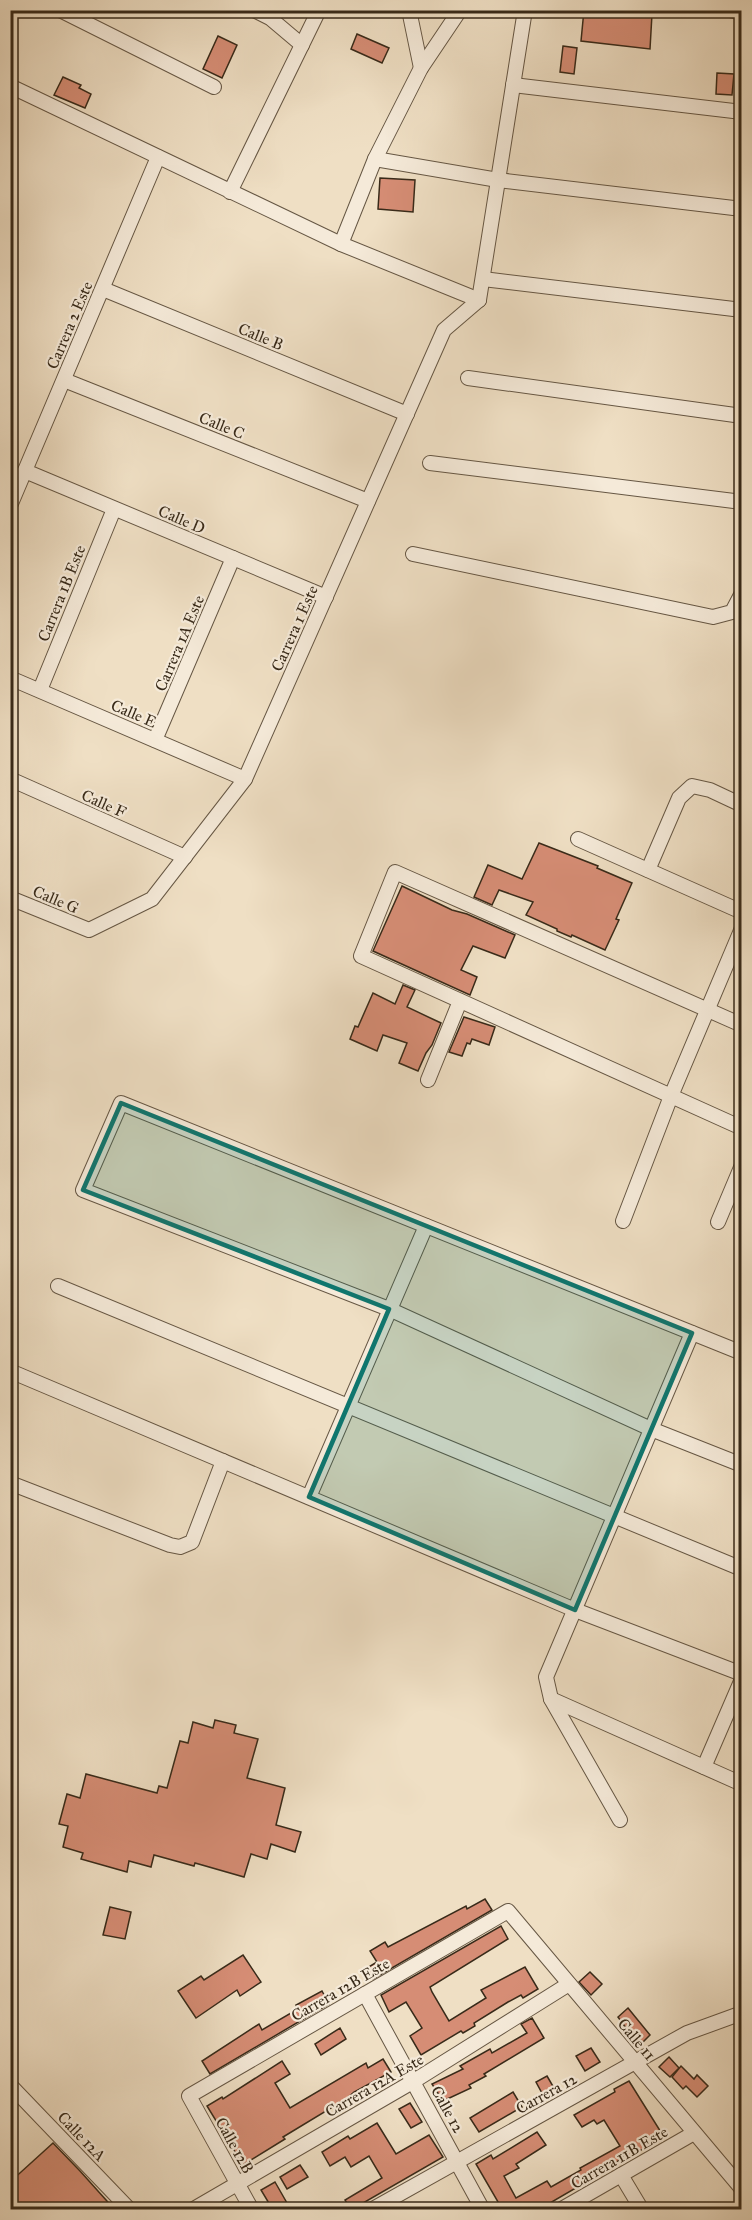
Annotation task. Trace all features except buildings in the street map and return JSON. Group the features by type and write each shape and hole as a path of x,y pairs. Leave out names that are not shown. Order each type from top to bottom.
{"street":[{"path":"60,10 214,87"},
{"path":"254,10 270,18 302,45"},
{"path":"230,192 319,10"},
{"path":"409,10 421,68"},
{"path":"341,244 375,159 421,68 460,10"},
{"path":"10,86 341,244 479,300 525,10"},
{"path":"730,10 741,12"},
{"path":"513,85 741,112"},
{"name":"Carrera 2 Este","path":"10,506 158,158"},
{"path":"375,159 498,180 741,209"},
{"path":"483,279 741,310"},
{"name":"Calle B","path":"103,289 407,414"},
{"name":"Carrera 1 Este","path":"89,930 152,899 245,779 444,330 479,300"},
{"path":"468,378 741,416"},
{"name":"Calle C","path":"64,380 369,501"},
{"path":"430,463 741,502"},
{"name":"Calle D","path":"25,471 326,597"},
{"name":"Carrera 1B Este","path":"40,690 114,508"},
{"path":"413,554 714,617 732,612 741,593"},
{"name":"Carrera 1A Este","path":"155,740 233,558"},
{"name":"Calle E","path":"10,678 245,779"},
{"name":"Calle F","path":"10,779 185,857"},
{"path":"648,870 679,798 692,786 710,790 741,805"},
{"path":"578,839 741,912"},
{"path":"741,1025 395,872 361,956 741,1128"},
{"name":"Calle G","path":"10,897 89,930"},
{"path":"623,1221 671,1096 741,928"},
{"path":"428,1080 460,1001"},
{"path":"741,1353 121,1103 83,1190 389,1309 651,1429 741,1465"},
{"path":"718,1222 741,1165"},
{"path":"309,1497 426,1226"},
{"path":"58,1286 741,1569"},
{"path":"620,1820 551,1699 546,1677 692,1333"},
{"path":"10,1371 575,1610 741,1674"},
{"path":"10,1484 180,1547 192,1542 223,1461"},
{"path":"704,1767 741,1679"},
{"path":"551,1699 741,1784"},
{"name":"Calle 11","path":"508,1911 741,2189"},
{"name":"Carrera 12B Este","path":"189,2096 508,1911"},
{"name":"Carrera 12A Este","path":"192,2210 414,2081 569,1984"},
{"name":"Calle 12","path":"365,1994 483,2210"},
{"name":"Carrera 12","path":"371,2210 687,2033 741,2013"},
{"name":"Calle 12A","path":"10,2085 129,2209"},
{"name":"Calle 12B","path":"189,2096 252,2210"},
{"name":"Carrera 11B Este","path":"560,2210 694,2133"},
{"path":"621,2175 642,2210"}],"highlighted area":[{"path":"121,1103 692,1333 575,1610 309,1497 389,1309 83,1190"}]}
